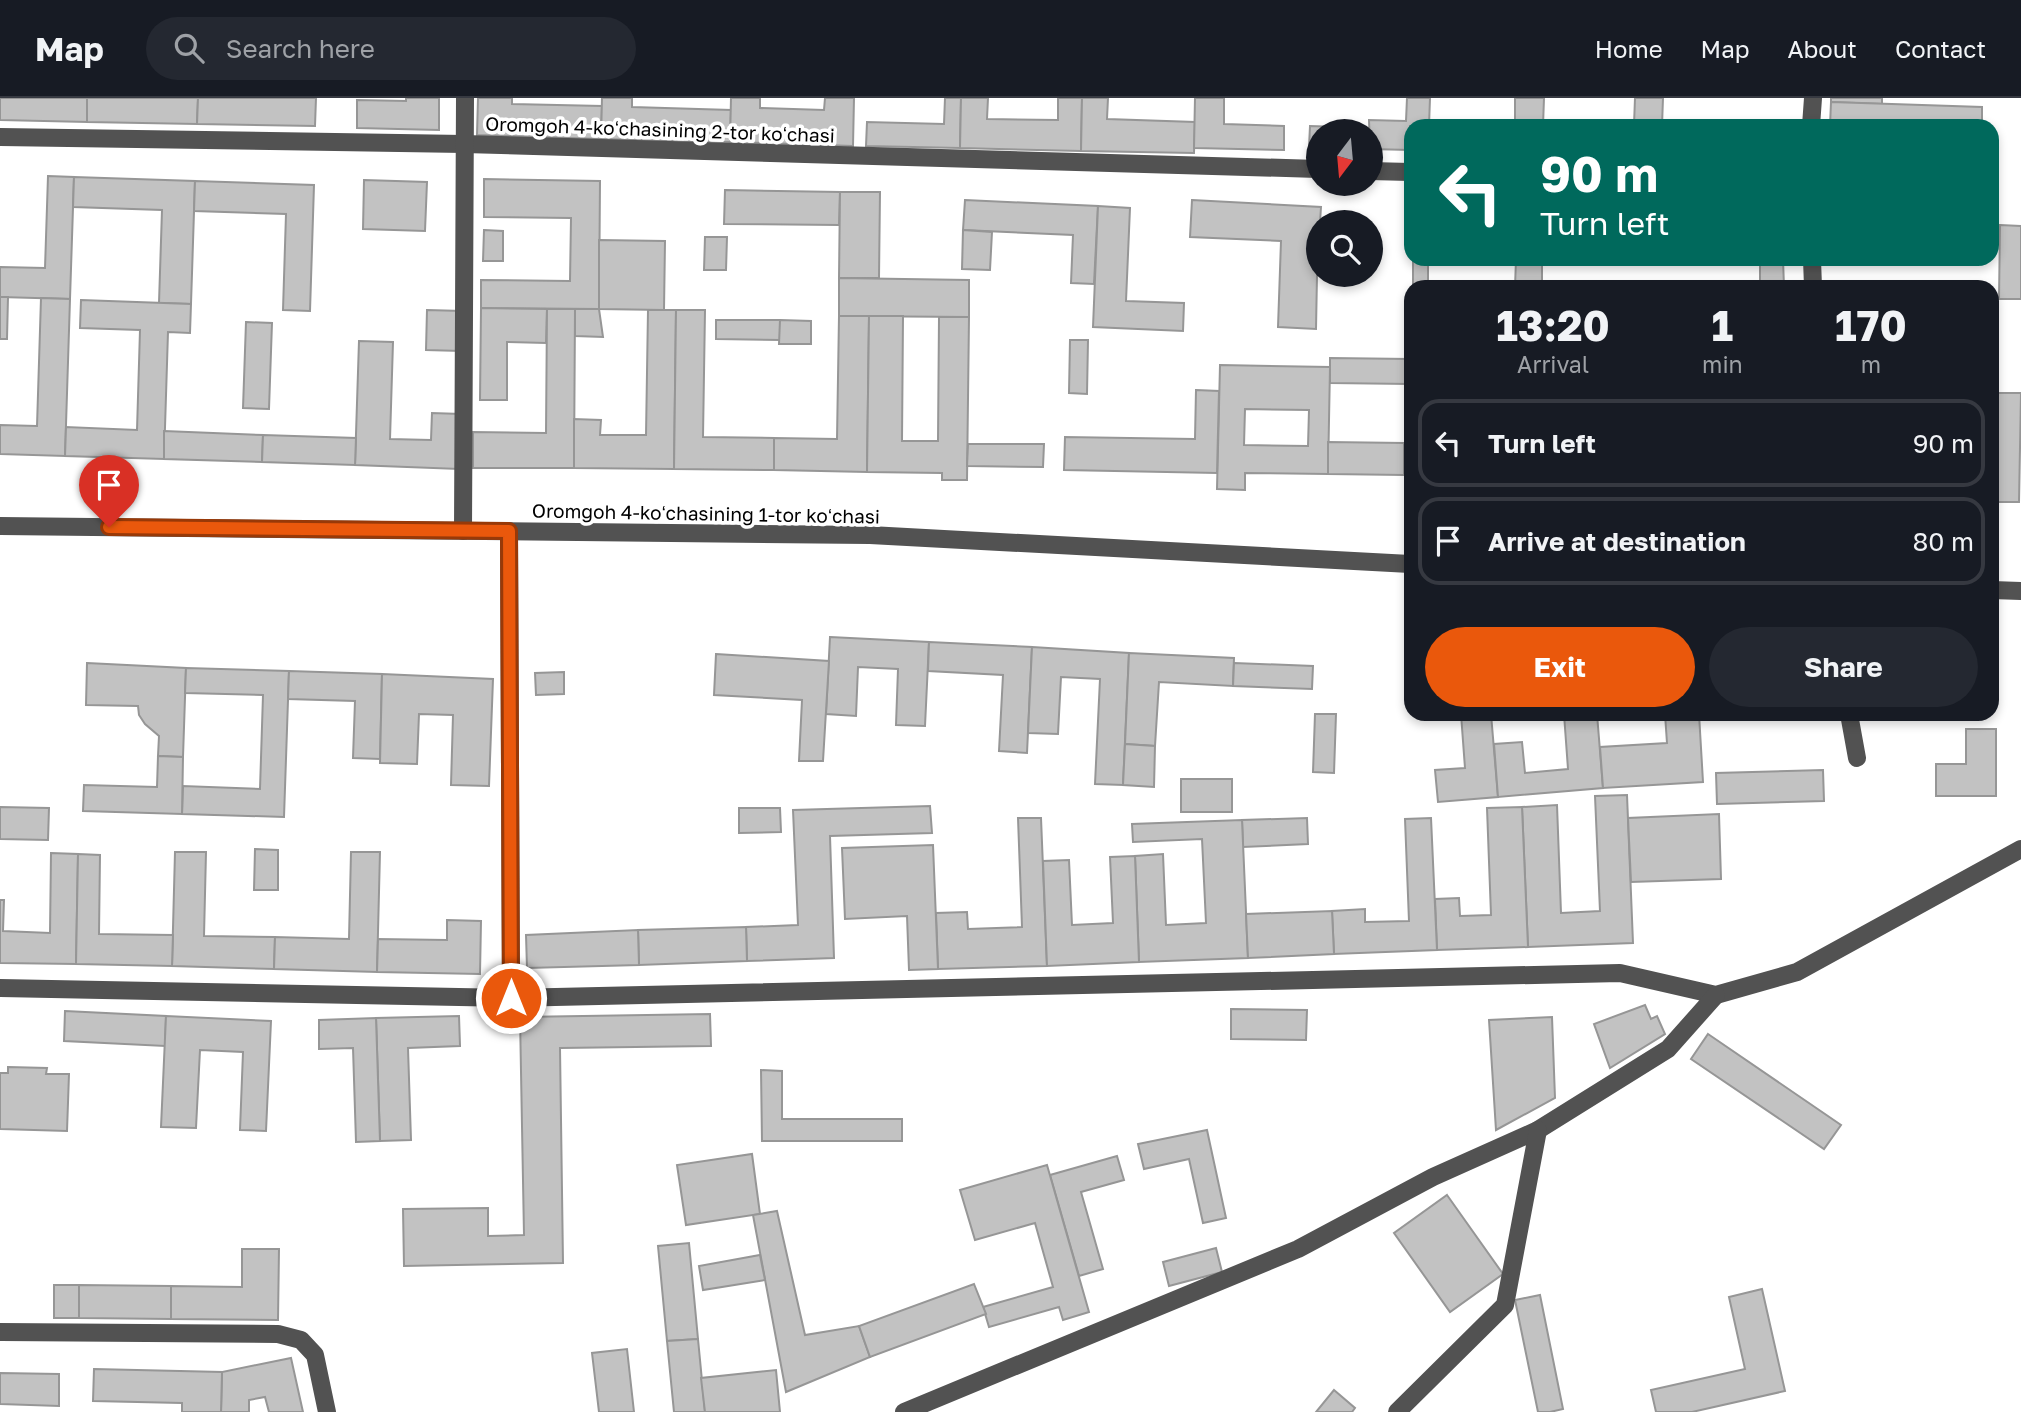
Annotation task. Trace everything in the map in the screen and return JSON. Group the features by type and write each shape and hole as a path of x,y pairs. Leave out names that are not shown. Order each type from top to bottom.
{"street":[{"path":"463,531 465,98"},
{"path":"1812,119 1813,98"},
{"name":"Oromgoh 4-koʻchasining 2-tor koʻchasi","path":"0,137 464,144 1306,169"},
{"path":"1383,171 1404,172"},
{"name":"Oromgoh 4-koʻchasining 1-tor koʻchasi","path":"0,526 870,535 1404,564"},
{"path":"509,531 511,998"},
{"path":"1999,590 2021,591"},
{"path":"1850,721 1857,758"},
{"path":"0,988 511,998 1620,973 1716,995 1797,972 2021,849"},
{"path":"904,1412 1298,1249 1433,1177 1538,1130 1668,1049 1716,995"},
{"path":"1397,1412 1504,1305 1538,1130"},
{"path":"0,1332 278,1334 301,1340 314,1356 327,1412"}],"building":[{"path":"0,98 87,98 87,122 0,120"},
{"path":"87,98 198,98 197,124 87,122"},
{"path":"198,98 316,98 315,126 197,124"},
{"path":"406,98 439,98 439,130 357,128 357,100 406,101"},
{"path":"478,98 512,98 512,104 602,106 601,139 477,135"},
{"path":"602,98 632,98 632,107 731,110 730,142 601,139"},
{"path":"731,98 760,98 760,108 824,110 825,98 854,98 853,146 730,142"},
{"path":"945,98 961,98 960,148 866,146 867,122 944,124"},
{"path":"961,98 988,98 987,119 1058,120 1058,98 1082,98 1081,151 960,148"},
{"path":"1082,98 1108,98 1107,119 1195,122 1194,153 1081,151"},
{"path":"1195,98 1224,98 1224,124 1284,126 1284,150 1194,148"},
{"path":"1407,98 1430,98 1429,119 1406,119"},
{"path":"1515,98 1544,98 1543,119 1515,119"},
{"path":"1635,98 1663,98 1662,119 1634,119"},
{"path":"1831,98 1882,98 1882,104 1831,102"},
{"path":"1831,102 1982,107 1982,119 1830,119"},
{"path":"1383,120 1404,121 1404,150 1383,149"},
{"path":"48,176 74,177 70,299 0,297 0,267 45,268"},
{"path":"74,177 195,181 191,304 159,303 162,210 73,207"},
{"path":"484,179 600,181 599,309 481,308 481,280 570,281 571,218 484,217"},
{"path":"364,180 427,182 425,231 363,229"},
{"path":"195,181 314,185 310,311 283,310 286,214 194,211"},
{"path":"725,190 840,192 839,225 724,224"},
{"path":"840,192 880,192 879,278 839,278"},
{"path":"965,200 1098,206 1094,284 1071,283 1073,235 963,230"},
{"path":"1192,200 1321,207 1321,210 1306,210 1306,287 1317,287 1316,329 1278,327 1281,241 1190,237"},
{"path":"1098,206 1130,208 1126,301 1184,303 1183,331 1093,327"},
{"path":"2000,225 2021,226 2021,299 1999,299"},
{"path":"484,230 503,231 503,261 483,261"},
{"path":"963,230 992,232 990,270 962,269"},
{"path":"705,237 727,237 726,270 704,270"},
{"path":"599,240 665,241 664,310 599,309"},
{"path":"1413,266 1428,266 1428,280 1413,280"},
{"path":"1516,266 1542,266 1542,280 1515,280"},
{"path":"1760,266 1783,266 1784,280 1760,280"},
{"path":"839,278 969,280 969,317 839,316"},
{"path":"0,297 8,297 7,339 0,339"},
{"path":"41,298 70,299 65,456 0,454 0,425 37,426"},
{"path":"81,300 191,304 190,333 168,332 164,459 65,456 66,427 137,430 140,330 80,328"},
{"path":"481,308 547,309 546,343 507,342 507,400 480,400"},
{"path":"547,309 575,309 574,468 473,468 473,432 546,433"},
{"path":"575,309 599,309 603,337 575,336"},
{"path":"427,310 462,311 461,351 426,350"},
{"path":"648,310 676,310 674,469 574,468 574,419 601,420 600,435 646,435"},
{"path":"676,310 705,310 703,437 774,438 774,470 674,469"},
{"path":"839,316 869,316 867,472 774,470 774,438 837,439"},
{"path":"869,316 903,316 902,441 938,441 939,317 969,317 967,480 942,480 942,473 867,472"},
{"path":"716,320 780,320 780,340 716,339"},
{"path":"780,320 811,321 811,344 779,344"},
{"path":"246,322 272,323 269,409 243,408"},
{"path":"1070,340 1088,340 1087,394 1069,393"},
{"path":"359,341 393,342 390,439 431,440 432,413 461,414 459,469 355,465"},
{"path":"1330,358 1404,359 1404,384 1330,383"},
{"path":"1220,365 1330,367 1328,474 1245,473 1245,490 1217,489","holes":["1245,409 1309,410 1308,446 1244,445"]},
{"path":"1196,390 1219,391 1217,473 1064,470 1065,437 1195,439"},
{"path":"1999,393 2021,393 2019,502 1999,502"},
{"path":"164,431 263,435 262,462 164,459"},
{"path":"263,435 356,438 355,465 262,462"},
{"path":"1328,442 1404,443 1404,475 1328,474"},
{"path":"968,444 1044,444 1043,467 967,466"},
{"path":"830,637 929,642 925,726 896,725 898,669 858,667 856,716 826,714"},
{"path":"929,642 1032,647 1027,753 999,751 1003,675 928,671"},
{"path":"1032,647 1129,653 1123,785 1095,784 1100,679 1061,677 1058,734 1028,733"},
{"path":"1129,653 1234,658 1233,686 1159,682 1155,746 1125,744"},
{"path":"716,654 829,661 823,761 799,761 802,700 714,695"},
{"path":"87,663 186,668 183,757 158,756 159,736 145,724 139,715 138,706 86,705"},
{"path":"1234,663 1313,666 1312,689 1233,686"},
{"path":"186,668 289,671 284,817 182,814 183,786 260,789 263,695 185,693"},
{"path":"289,671 382,674 380,759 353,758 355,701 288,699"},
{"path":"564,672 564,694 536,695 535,673"},
{"path":"382,674 493,679 489,786 451,785 453,715 419,714 417,764 380,763"},
{"path":"1315,714 1336,714 1334,773 1313,772"},
{"path":"1462,721 1492,721 1498,797 1438,802 1435,770 1465,768"},
{"path":"1565,721 1598,721 1603,788 1498,797 1494,744 1522,742 1525,773 1568,769"},
{"path":"1665,721 1699,721 1703,782 1603,788 1600,747 1667,743"},
{"path":"1966,729 1996,729 1996,796 1936,796 1936,764 1966,764"},
{"path":"1125,744 1155,746 1154,787 1123,785"},
{"path":"158,756 183,757 182,814 83,811 84,785 157,787"},
{"path":"1823,770 1824,801 1717,804 1716,773"},
{"path":"1181,779 1232,779 1232,812 1181,812"},
{"path":"1627,795 1633,943 1528,947 1522,807 1557,805 1561,913 1600,911 1595,796"},
{"path":"930,806 932,833 830,836 834,958 747,961 746,927 798,925 793,810"},
{"path":"0,807 49,808 48,840 0,839"},
{"path":"1522,807 1528,947 1437,950 1435,899 1459,898 1460,916 1491,915 1487,808"},
{"path":"739,808 780,808 781,832 739,833"},
{"path":"1719,814 1721,879 1631,882 1628,818"},
{"path":"1018,818 1041,818 1047,966 938,969 936,913 967,912 968,929 1022,927"},
{"path":"1307,818 1308,844 1243,847 1242,820"},
{"path":"1431,818 1437,950 1334,954 1332,911 1365,909 1365,922 1409,921 1405,819"},
{"path":"1242,820 1248,958 1139,962 1135,856 1163,854 1166,925 1206,923 1202,839 1133,842 1132,824"},
{"path":"933,845 938,969 909,970 907,916 845,919 842,848"},
{"path":"255,849 278,850 278,890 254,890"},
{"path":"175,852 206,852 204,936 275,937 274,969 172,966"},
{"path":"351,852 380,852 377,972 274,969 275,937 349,939"},
{"path":"51,853 78,854 76,964 0,963 0,900 4,900 3,931 50,933"},
{"path":"78,854 100,855 99,934 173,935 172,966 76,964"},
{"path":"1135,856 1139,962 1047,966 1043,861 1069,860 1072,925 1113,923 1110,857"},
{"path":"1332,911 1334,954 1248,958 1246,914"},
{"path":"447,920 481,921 480,974 377,972 378,939 447,940"},
{"path":"746,927 747,961 639,965 638,930"},
{"path":"638,930 639,965 527,968 526,935"},
{"path":"1645,1005 1651,1019 1657,1016 1665,1034 1610,1068 1594,1024"},
{"path":"1231,1009 1307,1010 1306,1040 1231,1039"},
{"path":"65,1011 166,1016 165,1046 64,1041"},
{"path":"710,1014 711,1046 560,1048 563,1263 404,1266 403,1209 488,1208 488,1236 524,1235 520,1017"},
{"path":"166,1016 271,1021 266,1131 240,1130 243,1052 200,1050 196,1128 161,1127"},
{"path":"459,1016 460,1046 408,1048 411,1140 380,1141 376,1018"},
{"path":"1552,1017 1555,1098 1496,1130 1489,1020"},
{"path":"376,1018 380,1141 356,1142 353,1048 319,1049 319,1020"},
{"path":"1708,1034 1841,1125 1824,1149 1691,1059"},
{"path":"8,1067 47,1068 46,1074 69,1074 67,1131 0,1129 0,1073 8,1073"},
{"path":"761,1070 782,1071 782,1119 902,1119 902,1141 762,1141"},
{"path":"1207,1130 1226,1218 1203,1223 1189,1159 1144,1169 1138,1144"},
{"path":"752,1154 760,1214 686,1225 677,1165"},
{"path":"1117,1156 1124,1180 1081,1192 1103,1269 1079,1276 1050,1175"},
{"path":"1047,1165 1089,1312 1063,1320 1059,1307 989,1327 983,1307 1053,1287 1035,1223 975,1240 960,1190"},
{"path":"1447,1195 1503,1274 1450,1312 1394,1233"},
{"path":"777,1211 805,1335 859,1326 870,1357 786,1392 753,1215"},
{"path":"689,1243 698,1339 667,1341 658,1246"},
{"path":"1216,1248 1222,1272 1169,1286 1163,1262"},
{"path":"242,1249 279,1249 278,1320 171,1319 171,1286 242,1287"},
{"path":"760,1255 765,1280 703,1290 699,1266"},
{"path":"974,1284 986,1314 870,1357 859,1326"},
{"path":"54,1285 79,1285 79,1318 54,1318"},
{"path":"79,1285 171,1286 171,1319 79,1318"},
{"path":"1762,1289 1785,1391 1692,1412 1656,1412 1651,1390 1745,1369 1729,1297"},
{"path":"1540,1295 1563,1409 1550,1412 1538,1412 1515,1300"},
{"path":"698,1339 705,1412 674,1412 667,1341"},
{"path":"627,1349 634,1412 599,1412 592,1353"},
{"path":"291,1358 303,1412 269,1412 265,1397 249,1400 249,1412 221,1412 222,1372"},
{"path":"94,1369 222,1372 221,1412 182,1412 182,1403 93,1401"},
{"path":"776,1370 780,1412 705,1412 701,1378"},
{"path":"0,1373 59,1374 59,1406 0,1404"},
{"path":"1334,1390 1355,1408 1352,1412 1316,1412"}],"route":[{"path":"109,527 509,531 511,998"}]}
